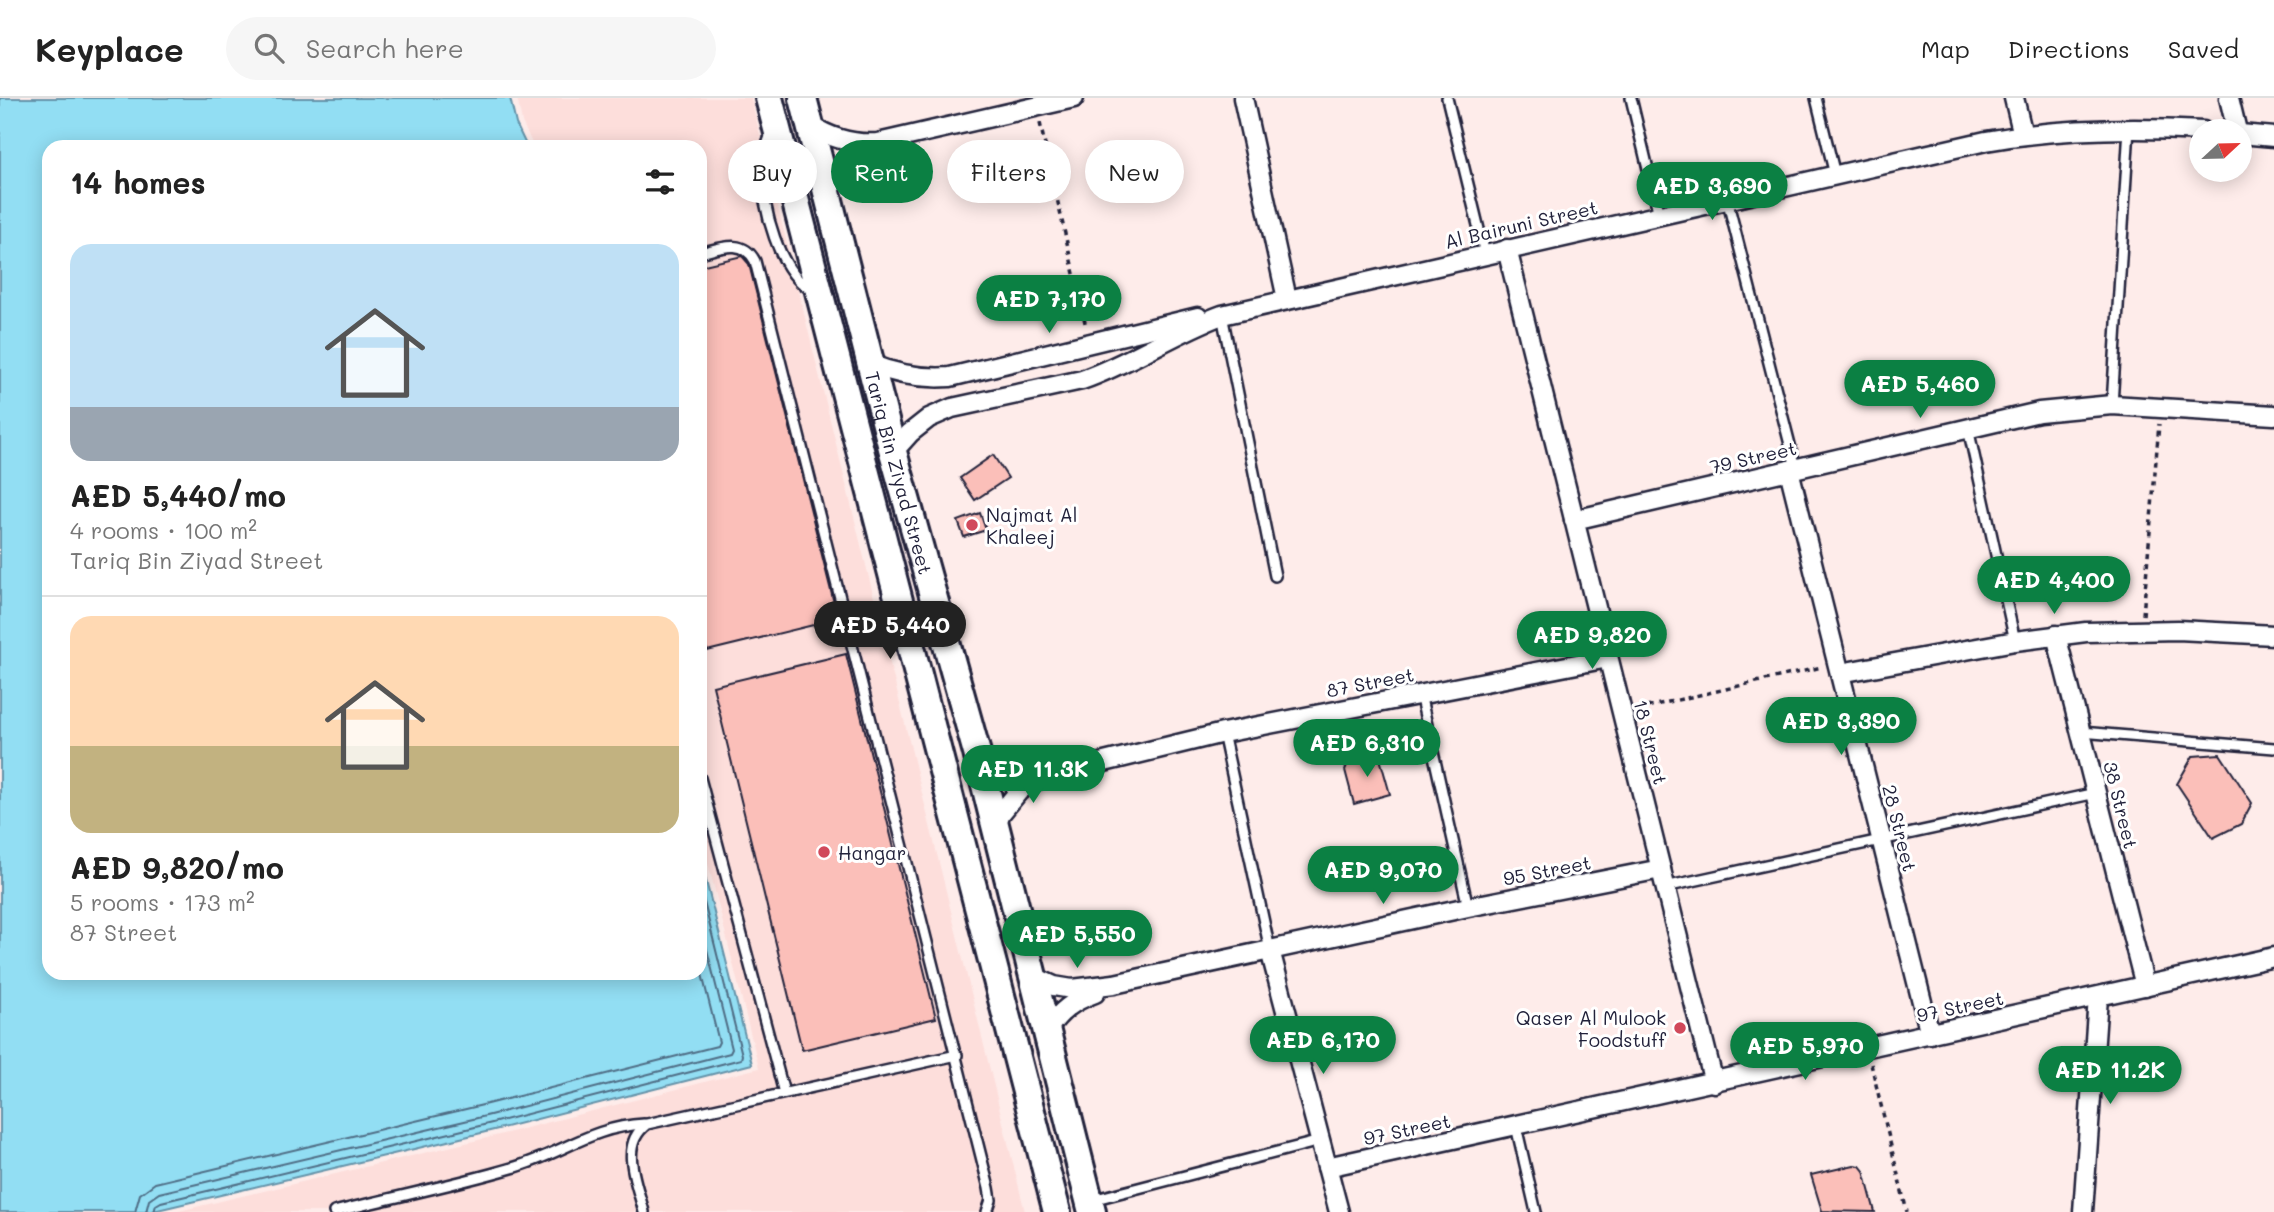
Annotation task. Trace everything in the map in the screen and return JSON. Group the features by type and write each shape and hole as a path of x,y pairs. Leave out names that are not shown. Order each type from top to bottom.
{"main road":[{"name":"Tariq Bin Ziyad Street","path":"769,98 817,293 1057,1212"},
{"name":"Tariq Bin Ziyad Street","path":"803,98 893,452 977,754 1090,1206"},
{"path":"999,983 1032,976"}],"street":[{"path":"891,140 1036,107 1055,100 1074,98"},
{"path":"1243,98 1287,299"},
{"path":"2014,98 2023,135"},
{"path":"2229,98 2235,119"},
{"path":"810,125 840,140"},
{"name":"Al Bairuni Street","path":"893,452 910,433 929,418 952,408 1092,377 1121,365 1193,326 1222,315 1835,174 2023,135 2129,128 2189,130"},
{"path":"2252,134 2272,138"},
{"path":"827,194 831,185"},
{"name":"18 Street","path":"1507,249 1714,1083"},
{"name":"Al Bairuni Street","path":"870,363 909,377 950,377 1090,345 1165,324 1222,315"},
{"name":"79 Street","path":"1574,520 2039,411 2112,405 2274,415"},
{"name":"28 Street","path":"1793,469 1839,668 1930,1034"},
{"path":"1839,668 2056,635 2142,629 2274,635"},
{"name":"38 Street","path":"2056,635 2145,986"},
{"name":"87 Street","path":"995,826 1001,813 1019,791 1031,782 1059,773 1223,733 1608,658"},
{"name":"87 Street","path":"977,754 994,766 1014,773 1059,773"},
{"name":"95 Street","path":"1032,976 1054,986 1072,989 1114,984 1468,907 1663,878"},
{"path":"1270,950 1339,1212"},
{"name":"97 Street","path":"1327,1167 2274,957"},
{"name":"95 Street","path":"1047,1030 1063,1009 1114,984"},
{"path":"2083,1212 2098,998"}],"lane":[{"path":"1447,98 1485,254"},
{"path":"1630,98 1659,215"},
{"path":"1816,98 1835,174"},
{"path":"2112,405 2129,128"},
{"path":"1727,199 1793,469"},
{"path":"707,252 736,246 744,248 755,261 957,1055 992,1200 987,1212"},
{"path":"1222,315 1275,576"},
{"path":"1968,428 2015,642"},
{"path":"1420,694 1468,907"},
{"path":"1223,733 1270,950"},
{"path":"2081,733 2274,748"},
{"path":"1663,878 1882,839 2096,793"},
{"path":"707,804 784,1093"},
{"path":"334,1212 512,1168 605,1130 647,1124 957,1055"},
{"path":"644,1212 630,1156 634,1137 647,1124"},
{"path":"1516,1126 1536,1212"},
{"path":"1090,1206 1321,1140"}],"path":[{"path":"1036,107 1090,345"},
{"path":"2142,629 2161,408"},
{"path":"1622,713 1839,668"},
{"path":"1867,1049 1907,1212"}],"shaded area":[{"path":"517,98 751,98 761,140 728,140 728,203 777,203 1025,1212 175,1212 495,1136 759,1068 707,859 707,140 531,140 522,122"}],"water":[{"path":"0,98 510,98 516,124 524,140 42,140 42,980 707,980 707,885 752,1064 494,1130 149,1212 0,1212"}],"building":[{"path":"742,256 749,264 838,619 707,651 707,264"},
{"path":"993,455 1008,478 975,500 960,478"},
{"name":"Najmat Al Khaleej","path":"980,513 986,530 964,537 958,521"},
{"name":"Hangar","path":"846,654 936,1018 802,1050 713,686"},
{"path":"2220,754 2252,803 2241,824 2213,838 2177,784 2193,756"},
{"path":"1379,755 1390,794 1354,804 1345,770 1348,763"},
{"path":"1860,1166 1864,1171 1875,1212 1822,1211 1811,1175"}],"place":[{"name":"Najmat Al Khaleej","path":"972,525"},
{"name":"Hangar","path":"824,852"},
{"name":"Qaser Al Mulook Foodstuff","path":"1680,1028"}]}
